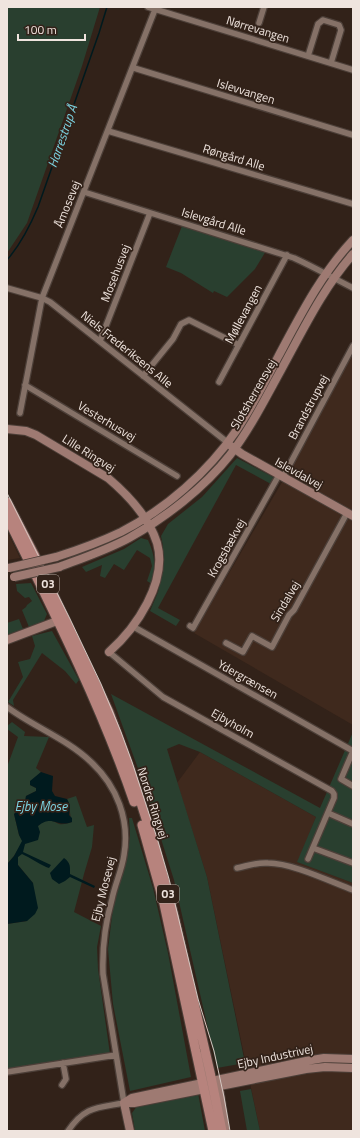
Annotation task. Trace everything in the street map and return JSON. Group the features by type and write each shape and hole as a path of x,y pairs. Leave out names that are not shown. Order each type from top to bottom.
{"main road":[{"name":"Nordre Ringvej","path":"7,502 109,712 131,772 156,850 172,908 210,1086 213,1131"},
{"name":"Nordre Ringvej","path":"7,517 100,711 138,812 158,878 189,1019 224,1131"}],"street":[{"name":"Nørrevangen","path":"148,7 156,8 353,70"},
{"path":"259,23 264,7"},
{"name":"Åmosevej","path":"20,413 42,298 134,68 156,8"},
{"path":"308,56 318,24 323,20 339,25 341,30 331,63"},
{"name":"Islevvangen","path":"134,68 353,135"},
{"name":"Røngård Alle","path":"108,131 353,204"},
{"name":"Islevgård Alle","path":"84,192 287,255 353,288"},
{"name":"Mosehusvej","path":"100,341 150,212"},
{"name":"Slotsherrensvej","path":"8,568 56,557 99,542 144,518 181,491 192,481 206,467 235,432 311,296 325,274 353,240"},
{"name":"Slotsherrensvej","path":"10,578 59,567 117,544 149,526 188,497 209,478 235,448 260,410 319,300 333,279 353,254"},
{"name":"Møllevangen","path":"219,382 287,255"},
{"name":"Niels Frederiksens Alle","path":"7,288 42,298 100,341 227,442"},
{"path":"143,376 173,339 181,324 189,320 239,345"},
{"name":"Brandstrupvej","path":"281,476 353,346"},
{"name":"Vesterhusvej","path":"25,385 177,476"},
{"name":"Lille Ringvej","path":"7,429 36,435 108,478 127,495 144,518"},
{"name":"Islevdalvej","path":"227,442 281,476 350,515"},
{"name":"Krogsbækvej","path":"190,626 193,628 281,476"},
{"name":"Slotsherrensvej","path":"149,526 153,516 179,497 190,486 192,481"},
{"name":"Sindalvej","path":"226,643 243,652 252,636 272,647 288,615 294,610 350,515"},
{"path":"109,652 134,627 148,602 154,587 158,569 157,544 144,518"},
{"name":"Slotsherrensvej","path":"70,563 85,553 139,527 144,518"},
{"path":"7,640 57,621"},
{"name":"Ydergrænsen","path":"134,627 353,750 341,779 353,786"},
{"name":"Ejbyholm","path":"109,652 163,697 332,791 334,798 308,859"},
{"name":"Ejby Mosevej","path":"7,708 72,747 92,762 113,789 122,808 127,836 124,856 107,918 102,955 103,974 130,1131"},
{"path":"328,813 353,824"},
{"path":"313,848 353,863"},
{"path":"237,868 255,863 278,863 296,868 353,890"},
{"path":"7,1072 116,1055"},
{"name":"Ejby Industrivej","path":"210,1086 306,1060 324,1058 353,1059"},
{"path":"62,1085 66,1079 63,1063"},
{"name":"Ejby Industrivej","path":"210,1086 306,1069 325,1067 353,1068"},
{"path":"68,1131 75,1121 86,1112 124,1103 132,1098 210,1086 218,1131"}],"shaded area":[{"path":"353,350 353,725 194,633 288,472"},
{"path":"7,531 20,558 7,560"},
{"path":"200,752 316,817 298,862 353,883 353,1131 260,1131 207,877 177,783"}],"green space":[{"path":"7,7 100,7 82,66 27,223 7,253"},
{"path":"182,226 266,251 255,269 227,297 214,291 213,293 181,273 166,267"},
{"path":"237,458 275,478 271,484 236,465 158,608 180,620 176,626 150,611 158,592 161,579 163,546 161,536 168,524 202,497"},
{"path":"141,538 148,540 154,557 152,584 147,581 152,566 150,558 137,550 124,570 114,564 105,578 100,576 102,565 86,572 82,567 124,549"},
{"path":"31,583 47,614 44,621 29,627 22,610 32,601 29,597 25,598 17,591 16,584"},
{"path":"19,619 23,629 7,635 7,623"},
{"path":"52,631 79,680 76,684 65,671 42,653 13,700 14,706 8,702 23,677 18,662 30,659 35,646 32,636"},
{"path":"111,694 320,808 353,732 353,883 297,862 316,817 200,752 179,744 167,749 207,877 245,1063 217,1068 174,880 144,785"},
{"path":"12,722 25,732 24,736 49,737 36,768 41,772 30,782 30,785 36,788 36,791 26,796 25,803 14,814 19,835 23,841 14,856 7,863 7,767 18,737 7,729 7,726"},
{"path":"76,796 87,827 94,825 92,847 74,912 101,926 97,947 98,969 110,1054 7,1069 7,924 27,921 33,883 18,865 18,857 31,834 44,821 50,820 59,824 72,822 67,799"},
{"path":"129,818 132,818 153,888 168,953 191,1077 130,1091 113,1004 108,949 113,908 128,853 130,835"},
{"path":"251,1089 260,1131 247,1131 240,1091"},
{"path":"198,1093 205,1131 135,1131 132,1113 137,1106"}],"water":[{"name":"Ejby Mose","path":"41,772 53,776 52,791 55,796 67,799 70,805 69,815 72,818 72,822 62,823 47,821 38,826 40,832 38,840 25,844 23,852 51,865 49,868 22,854 18,857 18,865 33,883 38,908 35,914 27,921 7,924 7,863 14,856 22,841 14,814 25,802 26,796 36,791 36,788 30,785 30,781"},
{"path":"64,858 69,863 70,874 95,886 94,888 70,877 59,884 52,879 50,873"}],"waterway":[{"name":"Harrestrup Å","path":"7,260 25,235 38,207 107,7"}],"tram line":[{"path":"7,493 101,684 132,762 169,879 198,999 214,1051 230,1131"}]}
